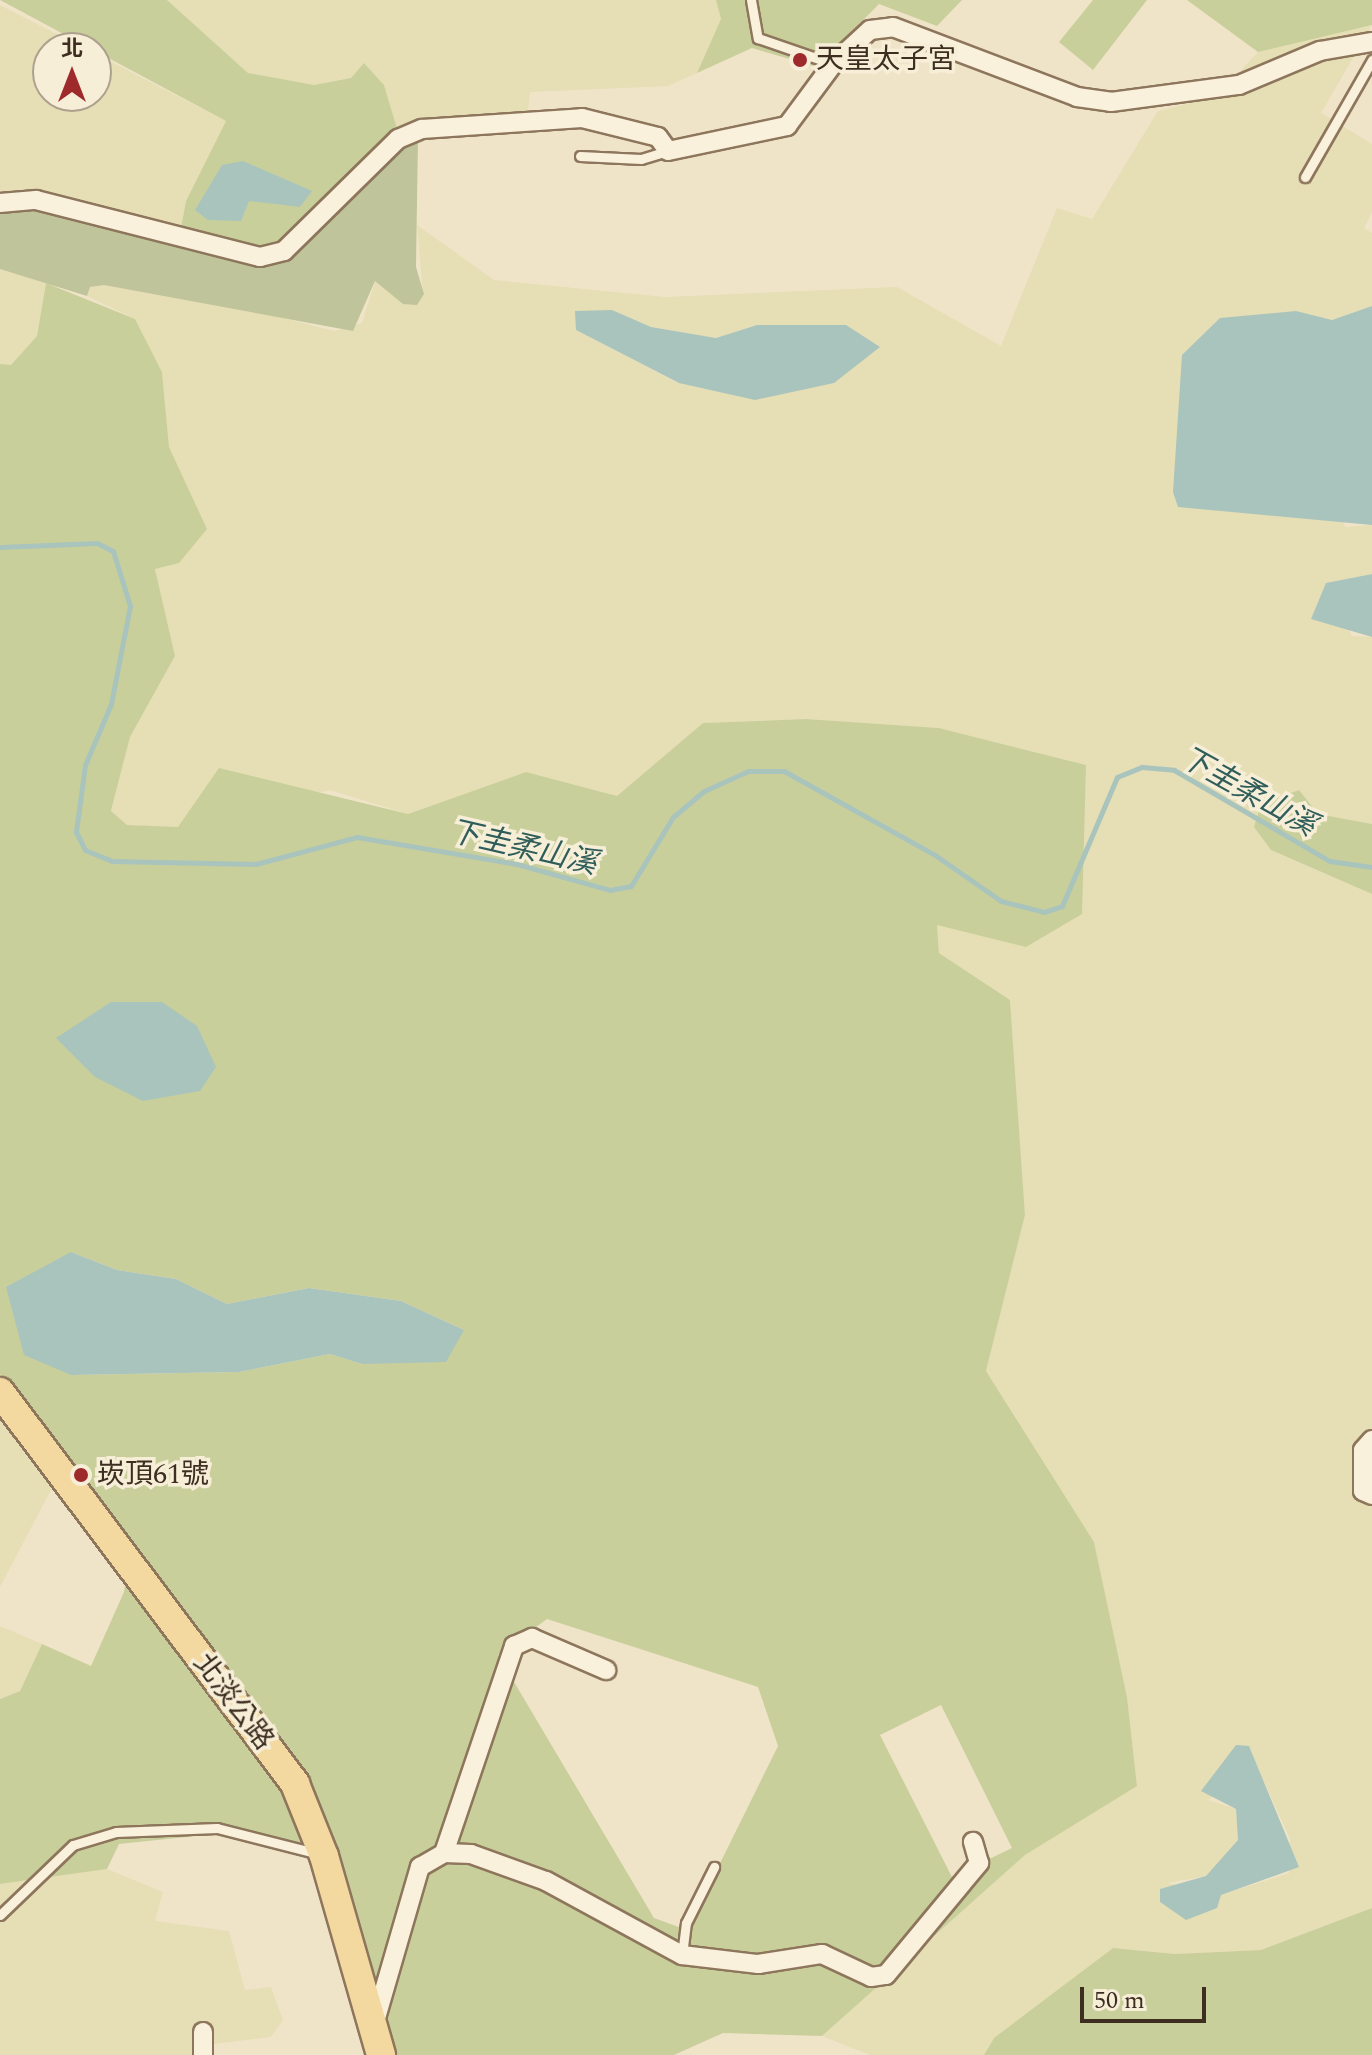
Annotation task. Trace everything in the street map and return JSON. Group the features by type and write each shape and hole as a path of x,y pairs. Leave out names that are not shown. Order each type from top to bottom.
{"main road":[{"name":"北淡公路","path":"0,1392 295,1784 324,1856 376,2047"}],"street":[{"path":"0,203 36,200 260,257 284,251 398,139 422,129 582,118 658,137 668,151 787,126 833,64 870,30 893,27 1077,97 1111,102 1239,85 1320,51 1372,42"},
{"path":"1372,1440 1363,1450 1363,1491 1372,1495"},
{"path":"444,1853 514,1646 532,1638 606,1670"},
{"path":"376,2047 420,1867 444,1853 471,1854 546,1881 682,1955 758,1964 822,1954 871,1977 886,1975 979,1863 973,1842"},
{"path":"203,2032 203,2055"}],"lane":[{"path":"751,0 758,38 833,64"},
{"path":"1305,177 1372,60"},
{"path":"580,156 641,159 668,151"},
{"path":"0,1915 73,1845 116,1832 217,1828 324,1856"},
{"path":"682,1955 686,1923 714,1867"}],"shaded area":[{"path":"167,0 716,0 721,19 697,73 668,86 530,92 526,130 401,142 384,85 364,63 351,78 314,85 248,73"},
{"path":"0,5 53,32 32,32 32,112 112,112 112,62 226,121 186,201 178,244 0,205"},
{"path":"1372,25 1321,113 1372,144 1372,212 1364,228 1372,233 1372,306 1332,320 1296,311 1345,527 1372,525 1372,574 1326,583 1352,636 1372,637 1372,824 1318,814 1271,850 1372,894 1372,1908 1261,1950 1175,1954 1113,1948 994,2038 984,2055 870,2055 822,2036 1025,1855 1137,1785 1127,1697 1094,1542 986,1371 1025,1215 1010,1000 939,953 937,924 1026,946 1086,765 939,728 806,719 703,723 617,796 526,772 408,814 330,790 178,828 127,825 111,812 130,737 175,656 155,569 207,529 169,447 162,372 135,319 87,296 90,287 104,285 249,309 334,331 362,323 375,281 423,295 417,225 494,280 666,297 897,287 1001,346 1057,208 1092,219 1158,111 1216,97 1258,52","holes":["612,310 651,327 716,338 757,325 678,383 576,330","1257,1766 1290,1839 1289,1873 1221,1895 1167,1883 1206,1876 1228,1856 1238,1840 1236,1809 1208,1800"]},
{"path":"0,269 46,283 37,336 11,366 0,364"},
{"path":"0,1374 62,1469 0,1587"},
{"path":"0,1626 42,1644 20,1691 0,1699"},
{"path":"107,1869 163,1892 155,1921 229,1931 245,1990 271,1987 283,2020 271,2037 214,2044 214,2055 0,2055 0,1884"}],"green space":[{"path":"0,0 167,0 248,73 314,85 351,78 364,63 384,85 401,142 282,256 178,244 186,201 226,121 112,60 112,32 60,32"},
{"path":"716,0 962,0 937,26 879,4 817,67 752,48 697,73 721,19"},
{"path":"1093,0 1147,0 1093,70 1059,42"},
{"path":"1187,0 1372,0 1372,25 1258,52"},
{"path":"418,137 416,267 424,294 417,305 403,304 375,281 353,331 104,285 90,287 87,296 0,269 0,205 40,206 266,263 401,142"},
{"path":"46,283 135,319 162,372 169,447 207,529 179,563 155,569 175,656 130,737 111,811 127,825 178,827 219,768 408,814 526,772 617,796 703,723 806,719 939,728 1086,765 1082,914 1026,947 937,925 939,953 1010,1000 1025,1215 986,1371 1094,1542 1127,1697 1137,1786 1025,1855 822,2036 723,2033 674,2055 376,2055 318,1856 215,1834 119,1844 107,1869 0,1884 0,1699 20,1691 42,1644 91,1666 124,1592 130,1553 0,1374 0,364 11,365 37,336","holes":["71,1252 117,1270 176,1279 227,1304 309,1288 401,1301 464,1330 362,1364 330,1354 239,1372 71,1375","547,1619 758,1687 778,1746 687,1930 654,1918 498,1655","941,1705 1012,1848 952,1877 880,1735"]},
{"path":"1299,790 1318,814 1372,824 1372,894 1271,850 1254,827 1261,804"},
{"path":"1372,1908 1372,2055 984,2055 994,2038 1113,1948 1175,1954 1261,1950"}],"water":[{"path":"243,161 312,191 300,207 249,201 241,221 208,220 195,210 222,165"},
{"path":"1372,306 1372,525 1178,507 1173,492 1182,355 1220,318 1296,311 1332,320"},
{"path":"612,310 651,327 716,338 757,325 846,325 880,347 834,383 755,400 679,383 576,330 575,311"},
{"path":"1372,574 1372,637 1311,619 1326,583"},
{"path":"111,1002 162,1002 197,1026 216,1067 200,1091 143,1101 95,1077 56,1038"},
{"path":"71,1252 117,1270 176,1279 227,1304 309,1288 401,1301 464,1330 446,1362 362,1364 330,1354 239,1372 71,1375 24,1355 6,1287"},
{"path":"1236,1745 1249,1746 1299,1867 1221,1895 1217,1908 1186,1920 1160,1902 1160,1889 1206,1876 1238,1840 1236,1809 1201,1791"}],"waterway":[{"name":"下圭柔山溪","path":"0,547 97,543 113,551 130,606 111,704 85,765 76,832 85,850 112,861 256,864 357,837 517,864 610,890 631,886 673,817 704,791 748,771 784,771 935,855 1001,901 1044,912 1062,906 1117,777 1142,767 1174,770 1330,861 1372,867"}],"place":[{"name":"天皇太子宮","path":"800,60"},
{"name":"崁頂61號","path":"81,1475"}]}
